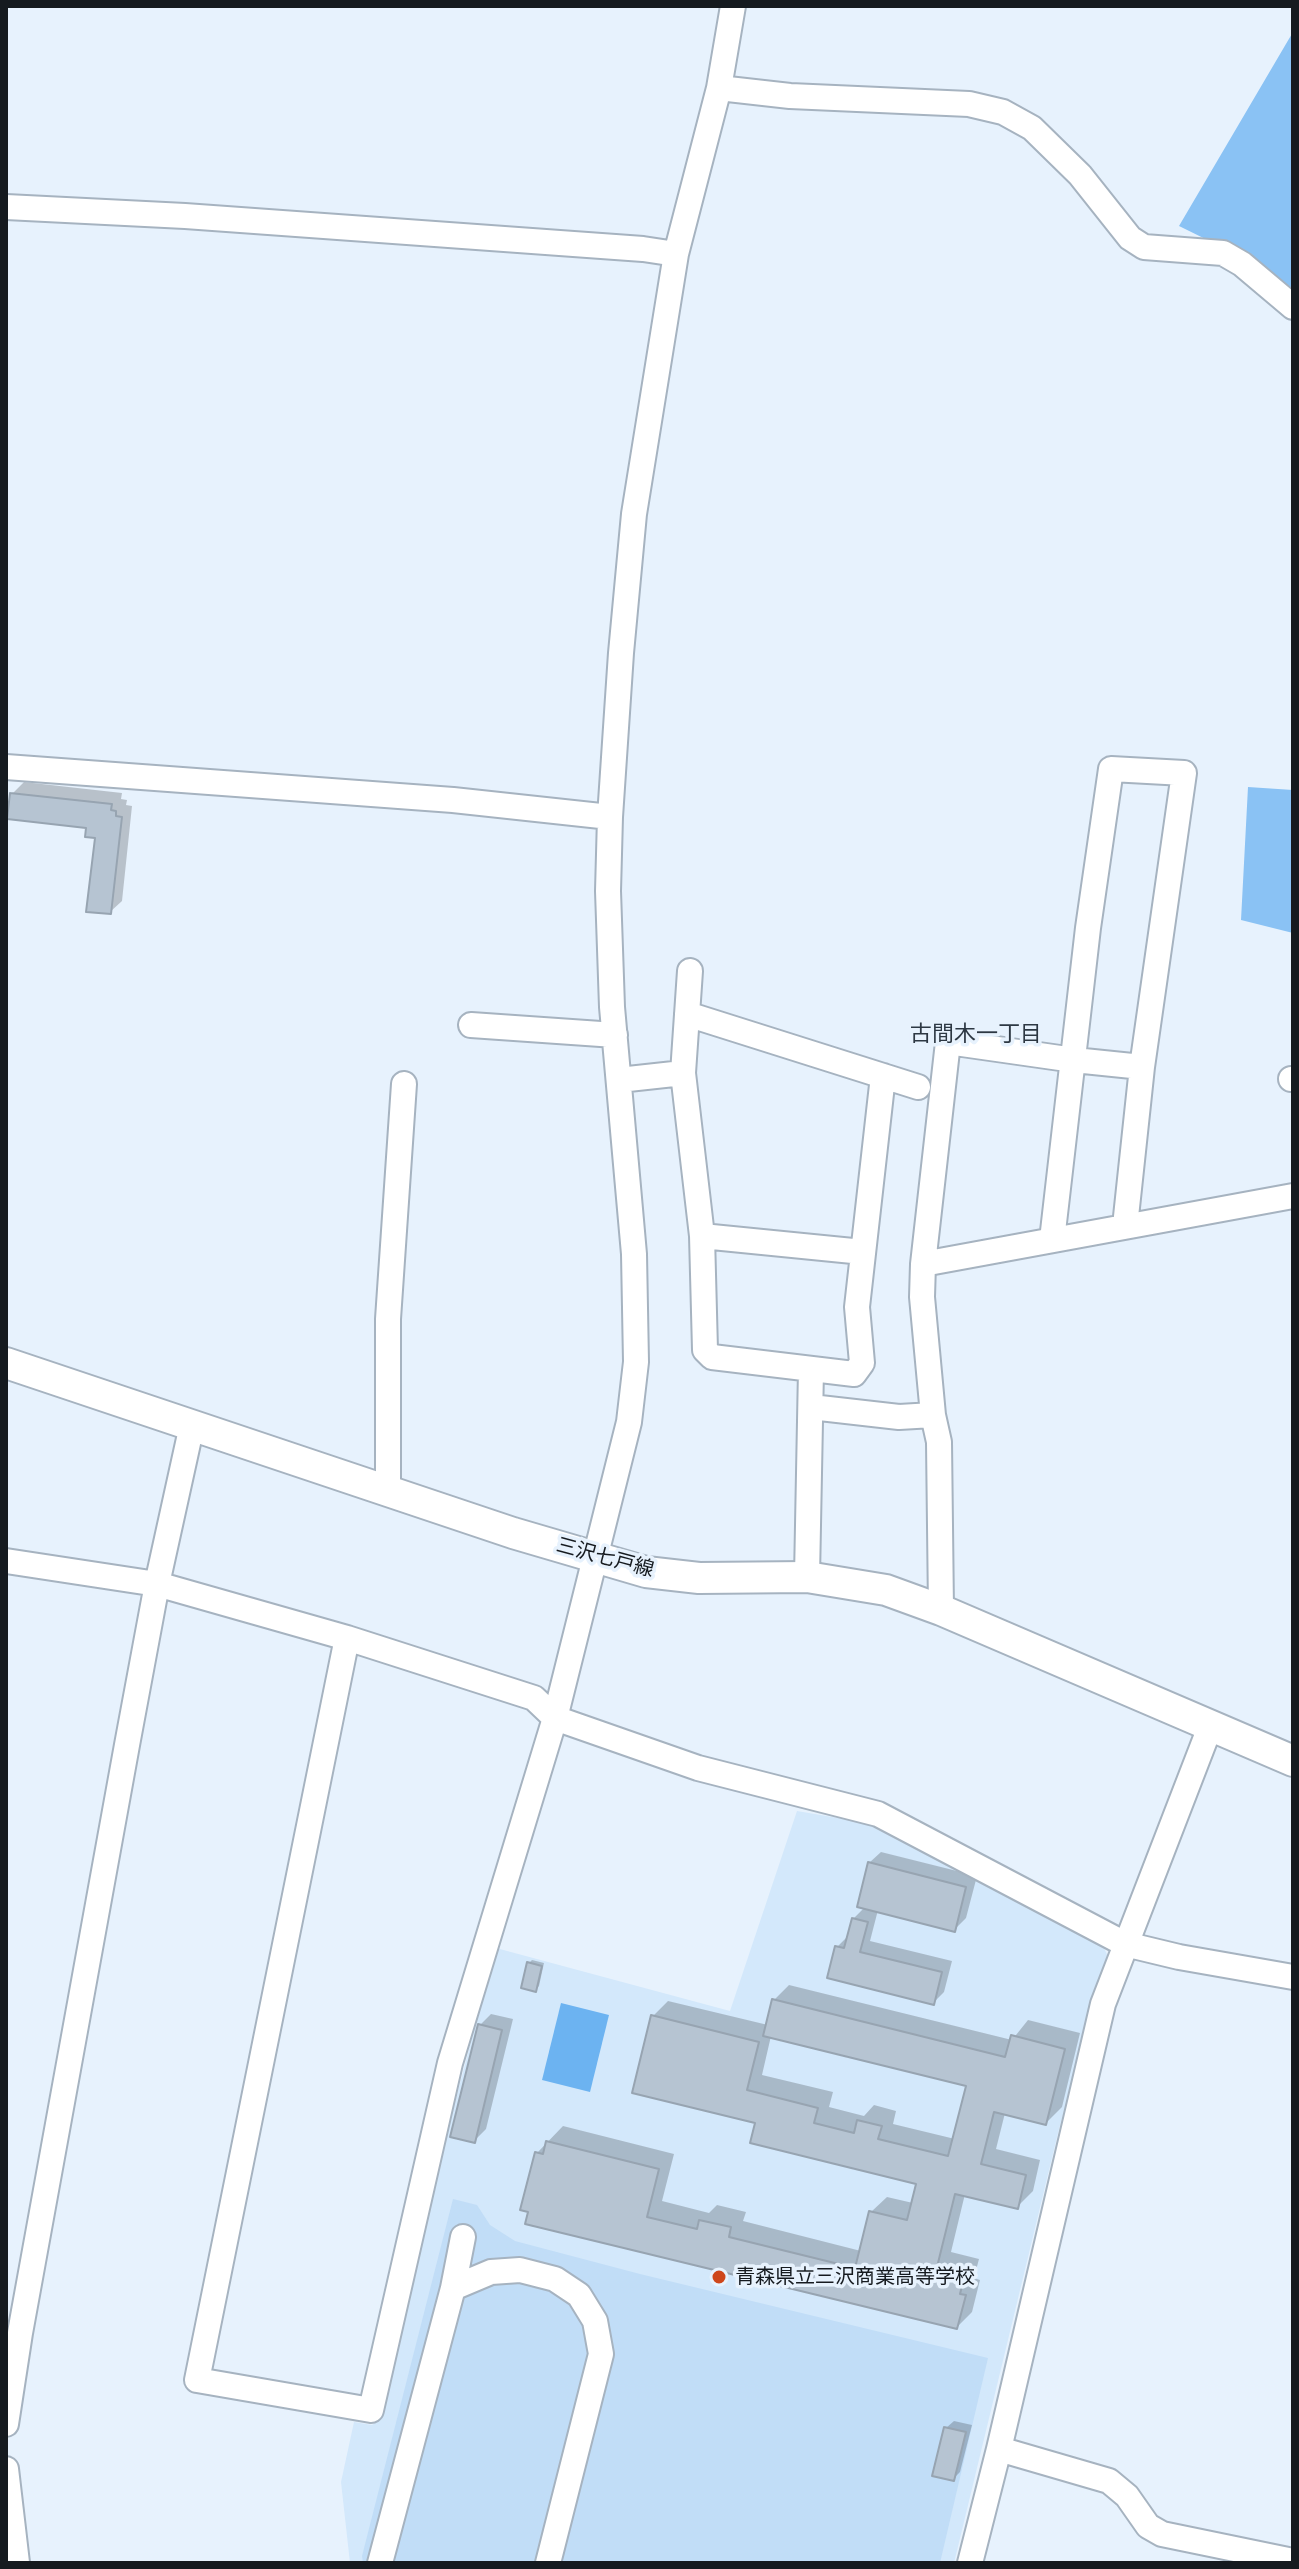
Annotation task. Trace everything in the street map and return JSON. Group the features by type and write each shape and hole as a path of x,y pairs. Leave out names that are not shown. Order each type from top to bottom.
{"main road":[{"name":"三沢七戸線","path":"6,1363 388,1492 646,1572 699,1578 807,1577 886,1590 941,1610 1293,1761"}],"street":[{"path":"347,1638 197,2380 371,2410 450,2063 555,1718 629,1422 636,1362 634,1254 615,1035 608,891 621,653 634,514 676,254 719,88 733,6"},
{"path":"719,88 790,96 969,104 1003,112 1032,128 1070,166 1130,238 1144,247 1223,253 1242,264 1293,307"},
{"path":"6,207 201,217 643,249 676,254"},
{"path":"6,767 453,800 610,817"},
{"path":"1052,1240 1088,928 1111,769 1184,773 1142,1067 1125,1226"},
{"path":"690,971 683,1073 702,1236 705,1350 712,1357 854,1374 862,1363 857,1307 883,1076"},
{"path":"687,1014 918,1087"},
{"path":"471,1025 615,1035"},
{"path":"941,1610 939,1442 933,1415 922,1297 948,1042 1142,1067"},
{"path":"619,1080 683,1073"},
{"path":"388,1492 388,1319 404,1084"},
{"path":"923,1264 1293,1196"},
{"path":"702,1236 863,1252"},
{"path":"807,1577 811,1369"},
{"path":"811,1407 899,1417 933,1415"},
{"path":"6,2424 157,1584 192,1425"},
{"path":"6,1561 157,1584 347,1638 534,1698 555,1718 698,1768 878,1814 1125,1944 1293,1977"},
{"path":"970,2563 1099,2018 1210,1727"},
{"path":"380,2563 453,2288 463,2237"},
{"path":"453,2288 491,2272 520,2270 555,2279 579,2295 595,2321 601,2354 548,2563"},
{"path":"999,2449 1109,2481 1127,2496 1148,2526 1162,2534 1293,2561"},
{"path":"6,2469 17,2563"}],"shaded area":[{"path":"1293,32 1293,297 1240,256 1179,226"},
{"path":"1248,787 1293,790 1293,933 1241,920"},
{"name":"青森県立三沢商業高等学校","path":"797,1811 879,1825 1101,1941 1108,1957 1059,2129 954,2563 350,2563 341,2482 354,2422 372,2425 382,2417 446,2136 496,1948 730,2011"},
{"path":"561,2003 609,2015 590,2092 542,2080"},
{"path":"453,2199 477,2205 490,2225 515,2241 988,2358 940,2563 363,2563 362,2556"}],"building":[{"path":"10,793 112,804 111,810 122,817 111,914 86,912 95,838 85,837 86,828 7,819"},
{"path":"868,1862 966,1887 955,1932 857,1907"},
{"path":"852,1918 868,1922 860,1952 942,1972 934,2005 827,1978 835,1946 844,1948"},
{"path":"527,1962 542,1966 536,1992 521,1988"},
{"path":"772,1999 1005,2057 1011,2035 1065,2049 1046,2125 994,2112 981,2164 1026,2175 1018,2209 955,2194 937,2267 965,2274 960,2294 966,2295 957,2329 525,2224 528,2212 520,2210 535,2152 543,2154 546,2141 659,2169 647,2217 697,2229 699,2220 731,2227 729,2237 855,2268 869,2211 907,2220 916,2184 750,2143 755,2123 632,2093 651,2015 759,2042 747,2090 818,2108 814,2123 854,2133 857,2120 882,2126 878,2139 948,2156 966,2086 763,2036"},
{"path":"478,2024 502,2030 475,2143 450,2137"},
{"path":"944,2427 966,2432 954,2481 932,2476"}],"place":[{"name":"青森県立三沢商業高等学校","path":"719,2277"}],"district":[{"name":"古間木一丁目","path":"976,1035"}]}
